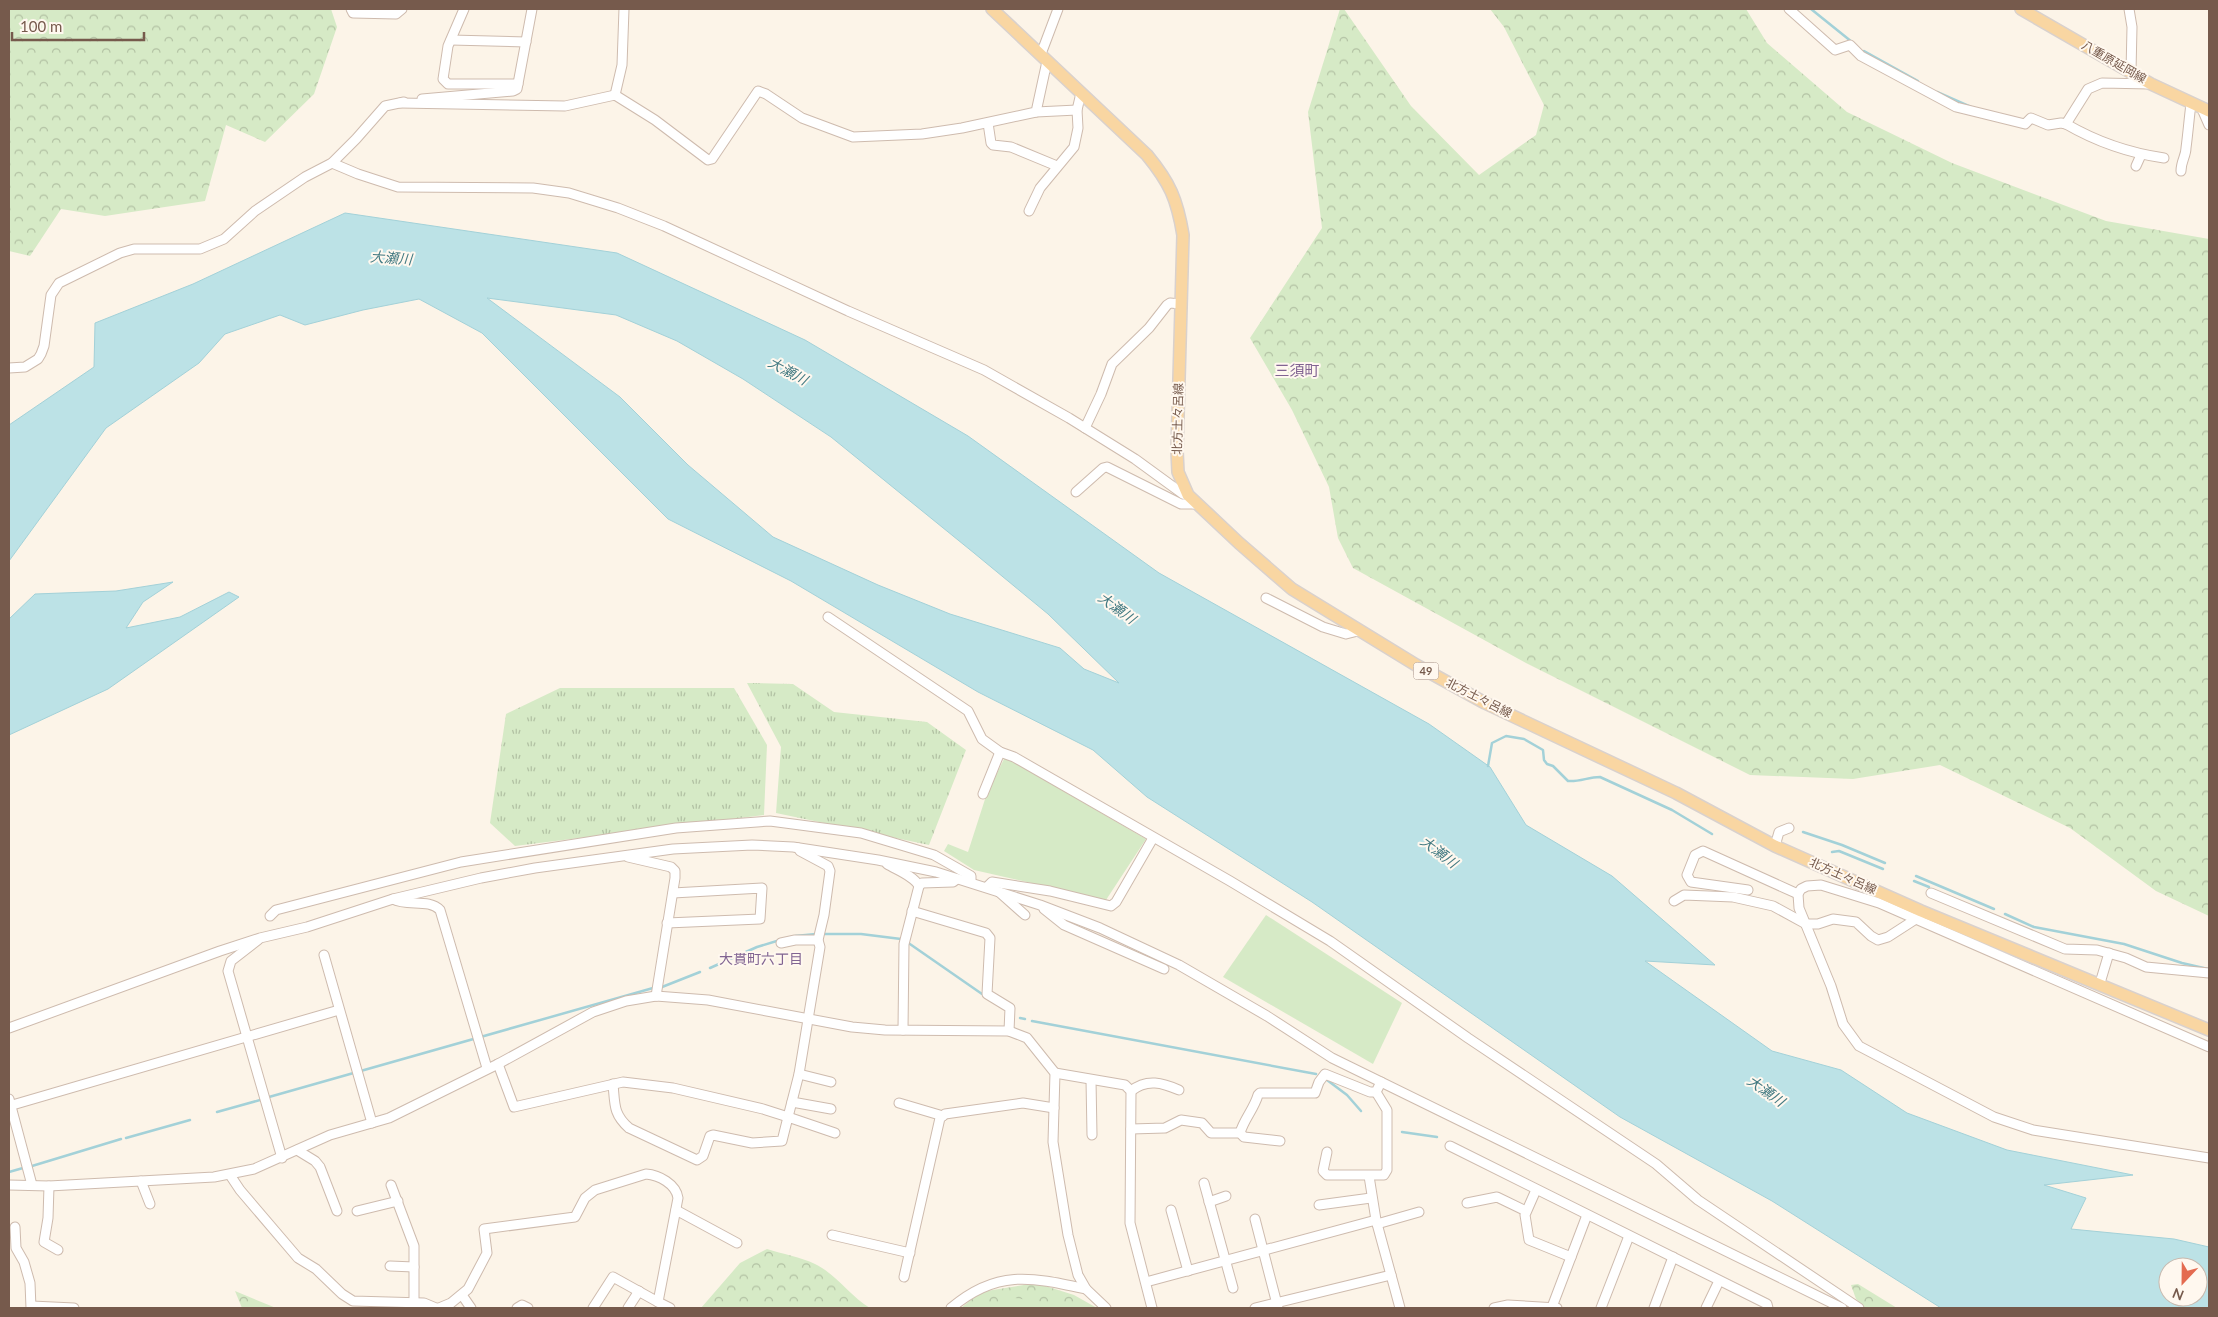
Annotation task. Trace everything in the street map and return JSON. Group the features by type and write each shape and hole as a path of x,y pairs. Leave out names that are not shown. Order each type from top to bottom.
{"main road":[{"name":"北方土々呂線","path":"992,9 1147,155 1168,183 1178,207 1183,235 1176,451 1178,472 1188,495 1196,504 1292,589 1358,631 1470,694 1676,793 1775,846 1921,916 2100,983 2209,1030"},
{"name":"八重原延岡線","path":"2023,9 2151,84 2201,108"}],"street":[{"path":"351,9 353,13 396,14 402,9"},
{"path":"464,9 448,46 443,79 448,84 518,84"},
{"path":"9,368 25,367 38,359 41,354 44,346 51,295 59,283 120,253 134,249 200,250 213,245 224,239 255,211 288,188 332,163 385,106 423,99 513,91 517,89 532,9"},
{"path":"616,95 622,65 624,9"},
{"path":"1036,112 1046,66 1045,58 1058,9"},
{"path":"1789,9 1835,50 1850,45 1861,56 1956,107 2025,124 2031,118 2048,125 2066,124 2088,136 2141,155 2164,158"},
{"path":"2130,9 2132,27 2131,72"},
{"path":"451,40 526,42"},
{"path":"2066,124 2088,89 2102,83 2151,84"},
{"path":"400,103 565,106 616,95 655,120 708,160 712,159 758,91 762,91 802,118 853,137 922,134 988,123 1036,112 1077,110"},
{"path":"1029,211 1040,188 1074,147 1078,138 1077,110 1081,92"},
{"path":"2201,108 2209,125"},
{"path":"2181,171 2181,161 2186,151 2186,134 2201,108"},
{"path":"988,123 991,143 993,145 1011,148 1057,166"},
{"path":"2136,166 2141,155"},
{"path":"332,163 398,187 543,189 578,195 618,208 705,244 848,311 984,370 1085,428 1135,459 1183,494 1188,495"},
{"path":"1085,428 1116,359 1149,328 1167,305 1170,303 1182,304"},
{"path":"1076,492 1103,468 1107,467 1181,504 1196,504"},
{"path":"1266,598 1323,627 1346,634 1358,631"},
{"path":"828,617 968,711 982,739 1000,752 1014,757 1152,838 1230,881 1330,941 1468,1038 1656,1164 1698,1200 1859,1308"},
{"path":"982,794 1000,752"},
{"path":"270,916 276,910 461,862 676,828 770,821 862,833 916,849 934,855 971,876 971,882"},
{"path":"1775,846 1779,832 1789,828"},
{"path":"991,888 992,882 1050,891 1111,906 1116,902 1152,838"},
{"path":"9,1028 118,986 260,938 307,927 393,899 490,876 621,856 715,846 798,847 878,860 958,878 1040,905 1100,928 1179,965 1266,1016 1332,1058 1842,1308"},
{"path":"613,1084 616,1114 621,1121 629,1128 697,1160 703,1156 710,1136 752,1144 782,1141 799,1074 820,947 818,940 824,915 830,871 828,866 800,851 798,847"},
{"path":"1748,890 1692,882 1687,875 1695,855 1703,852 1798,894"},
{"path":"621,856 671,867 675,870 656,996"},
{"path":"878,860 910,877 919,886"},
{"path":"903,1030 904,944 919,886 922,883 953,882 958,878"},
{"path":"2209,1047 1921,916 1821,885 1808,886 1801,889 1798,894 1799,908 1831,986 1843,1024 1850,1036 1866,1050 1994,1117 2033,1130 2209,1158"},
{"path":"668,923 760,919 762,888 673,893"},
{"path":"991,888 1025,914"},
{"path":"1931,893 2065,949 2097,950 2146,967 2209,973"},
{"path":"1674,900 1684,894 1733,897 1773,906 1806,924 1818,924 1833,919 1856,922 1878,940 1888,937 1921,916"},
{"path":"393,899 399,902 433,905 440,910 487,1068"},
{"path":"1040,905 1064,925 1164,969"},
{"path":"912,911 986,933 990,938 987,994 1010,1008 1009,1031"},
{"path":"260,938 228,965 230,982 282,1158"},
{"path":"781,943 818,940"},
{"path":"2100,983 2109,953"},
{"path":"324,955 372,1123"},
{"path":"9,1185 49,1186 141,1181 230,1175 254,1169 330,1135 389,1118 498,1064 593,1012 626,1001 656,996 708,1000 852,1027 903,1030 1009,1031 1027,1038 1055,1072 1091,1080 1108,1081 1124,1085 1131,1091 1129,1218 1152,1308"},
{"path":"32,1186 9,1103 248,1038 339,1010"},
{"path":"498,1064 514,1107 623,1082 672,1088 763,1109 835,1133"},
{"path":"1055,1072 1053,1142 1068,1235 1078,1275 1086,1290 1106,1308"},
{"path":"799,1074 831,1082"},
{"path":"1240,1133 1244,1118 1255,1107 1258,1095 1315,1093 1319,1082 1325,1074 1358,1088 1376,1092 1387,1110 1387,1170 1384,1174 1369,1176 1327,1175 1323,1171 1327,1152"},
{"path":"1091,1080 1092,1135"},
{"path":"1376,1092 1381,1082"},
{"path":"1131,1091 1148,1083 1165,1083 1180,1090"},
{"path":"792,1102 831,1109"},
{"path":"899,1103 943,1116 1023,1103 1054,1108"},
{"path":"904,1277 940,1118 943,1116"},
{"path":"1131,1129 1165,1128 1182,1120 1202,1123 1211,1133 1240,1133 1244,1137 1280,1141"},
{"path":"1450,1146 1770,1307"},
{"path":"298,1150 316,1161 320,1167 338,1212"},
{"path":"230,1175 240,1190 298,1258 316,1269 342,1294 353,1301 414,1302 438,1308 451,1303 468,1289 487,1253 484,1229 575,1217 585,1198 595,1190 646,1174 654,1175 677,1190 678,1198 665,1306 612,1277 593,1308"},
{"path":"1369,1176 1377,1222 1400,1308"},
{"path":"141,1181 150,1204"},
{"path":"1204,1184 1232,1288"},
{"path":"391,1185 414,1246 414,1302"},
{"path":"49,1186 48,1218 44,1242 58,1250"},
{"path":"1536,1190 1525,1215 1528,1240 1571,1257"},
{"path":"1209,1202 1226,1196"},
{"path":"1467,1203 1497,1197 1526,1211"},
{"path":"1319,1206 1372,1198"},
{"path":"357,1211 398,1201"},
{"path":"676,1210 737,1243"},
{"path":"1171,1210 1188,1271"},
{"path":"1146,1282 1263,1250 1419,1212"},
{"path":"1494,1308 1508,1305 1555,1308 1587,1215"},
{"path":"1255,1218 1278,1305"},
{"path":"15,1227 16,1248 24,1262 30,1283 32,1307 74,1308"},
{"path":"832,1235 910,1253"},
{"path":"1601,1308 1629,1236"},
{"path":"1654,1308 1672,1257"},
{"path":"390,1266 414,1267"},
{"path":"1256,1308 1278,1305 1391,1276"},
{"path":"952,1308 965,1297 992,1283 1020,1278 1086,1290"},
{"path":"1706,1308 1719,1280"},
{"path":"628,1308 640,1291"},
{"path":"462,1295 471,1308"},
{"path":"517,1308 522,1305 528,1308"}],"green space":[{"path":"9,9 331,9 337,27 314,94 265,142 226,125 205,201 105,216 61,209 30,256 9,251"},
{"path":"1340,9 1344,9 1411,106 1479,175 1536,135 1544,105 1504,27 1490,9 1746,9 1767,43 1847,112 1952,163 2106,221 2209,239 2209,916 2156,891 2070,828 1940,765 1853,779 1750,775 1526,663 1353,568 1338,538 1329,487 1292,410 1250,338 1322,228 1308,112"},
{"path":"747,683 793,684 834,712 927,722 966,750 929,845 776,813 781,747"},
{"path":"560,688 734,688 767,745 764,815 515,846 490,823 506,714"},
{"path":"1005,757 1146,839 1106,900 974,870 944,851 948,844 968,852 987,793"},
{"path":"1266,915 1402,1003 1373,1064 1223,977"},
{"path":"767,1249 804,1259 823,1268 870,1308 701,1308 740,1263"},
{"path":"1036,1283 1074,1295 1097,1308 961,1308 980,1292"},
{"path":"1858,1284 1897,1308 1865,1308 1856,1299 1851,1285"},
{"path":"235,1291 276,1308 242,1308"},
{"path":"1015,1298 1051,1303 1062,1308 985,1308"}],"water":[{"name":"大瀬川","path":"345,213 617,253 805,340 968,436 1159,573 1429,724 1490,767 1526,825 1612,876 1715,965 1645,961 1772,1051 1841,1070 1907,1113 2007,1150 2133,1175 2044,1185 2086,1198 2071,1229 2174,1239 2209,1247 2209,1308 1941,1308 1772,1201 1620,1117 1312,902 1147,797 1093,750 978,692 791,581 668,519 482,333 419,299 363,310 305,325 280,315 225,334 199,363 106,428 9,561 9,425 94,367 95,323 193,284","holes":["487,298 616,315 677,341 743,379 831,437 1048,614 1119,683 1084,669 1060,648 950,614 878,585 773,537 688,465 620,397"]},
{"path":"173,582 143,602 126,628 180,617 229,592 239,597 108,689 9,735 9,619 35,594 116,591"}],"waterway":[{"path":"1811,9 1852,42"},
{"path":"1864,51 1918,81"},
{"path":"1937,92 1971,107"},
{"path":"1488,766 1492,743 1506,736 1524,739 1543,750 1544,760 1547,764 1553,766 1568,781 1600,777 1672,810 1712,834"},
{"path":"1803,832 1842,845 1885,863"},
{"path":"1832,852 1839,851 1883,869"},
{"path":"1916,876 1994,909"},
{"path":"1914,881 1929,887"},
{"path":"2005,914 2034,927 2124,944 2182,963 2208,969"},
{"path":"795,936 816,934"},
{"path":"823,934 861,934 901,939"},
{"path":"710,968 757,947 780,940"},
{"path":"907,942 982,994"},
{"path":"662,987 700,972"},
{"path":"269,1097 653,988"},
{"path":"1020,1018 1025,1019"},
{"path":"1032,1021 1316,1074"},
{"path":"1327,1080 1347,1095 1361,1111"},
{"path":"217,1112 260,1100"},
{"path":"126,1138 190,1120"},
{"path":"1402,1132 1437,1137"},
{"path":"32,1166 121,1139"},
{"path":"9,1172 23,1168"}],"district":[{"name":"三須町","path":"1297,371"},
{"name":"大貫町六丁目","path":"761,959"}]}
